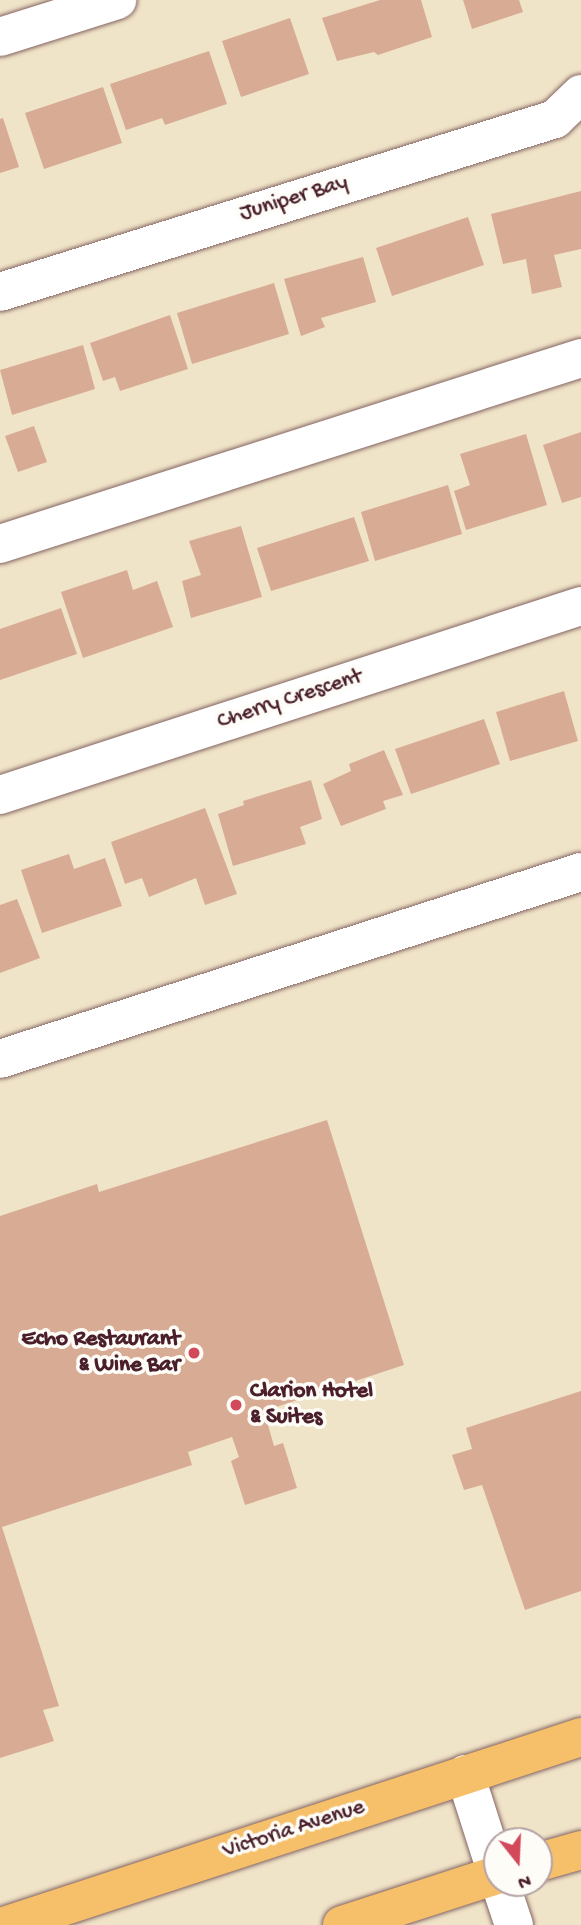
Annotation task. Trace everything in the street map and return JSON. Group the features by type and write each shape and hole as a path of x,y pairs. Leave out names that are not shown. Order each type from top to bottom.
{"main road":[{"name":"Victoria Avenue","path":"7,1925 581,1737"},
{"path":"553,1858 581,1850"},
{"path":"342,1925 483,1879"}],"street":[{"path":"0,37 117,0"},
{"name":"Juniper Bay","path":"0,292 555,118 581,94"},
{"path":"0,544 581,358"},
{"name":"Cherry Crescent","path":"0,795 581,606"},
{"path":"0,1059 581,872"},
{"path":"465,1774 483,1830"},
{"path":"505,1897 514,1925"}],"building":[{"path":"380,0 421,0 432,37 378,55 374,52 337,61 322,18"},
{"path":"463,0 519,0 523,12 472,29"},
{"path":"290,18 309,74 241,97 222,41"},
{"path":"209,51 227,104 165,125 162,118 126,130 110,84"},
{"path":"103,87 122,143 44,169 25,113"},
{"path":"3,118 19,167 0,173 0,119"},
{"path":"581,191 581,249 554,255 562,287 532,294 526,259 503,264 491,214"},
{"path":"468,217 484,265 392,296 376,248"},
{"path":"363,257 376,302 321,318 325,327 301,336 284,279"},
{"path":"274,283 289,334 192,364 177,313"},
{"path":"170,315 188,369 120,391 115,377 103,381 90,343"},
{"path":"83,345 95,389 12,415 0,370"},
{"path":"34,426 47,462 18,472 5,436"},
{"path":"581,432 581,497 562,503 543,445"},
{"path":"526,434 547,505 466,530 454,491 470,485 460,454"},
{"path":"448,485 462,534 375,561 361,512"},
{"path":"354,517 369,561 271,591 257,548"},
{"path":"241,526 262,597 191,618 182,581 201,575 189,541"},
{"path":"127,570 133,590 157,581 173,627 83,658 61,592"},
{"path":"61,608 77,654 0,680 0,629"},
{"path":"564,691 578,741 510,761 496,712"},
{"path":"484,719 500,764 411,794 395,749"},
{"path":"384,750 403,795 383,801 386,809 341,826 323,784 351,771 349,764"},
{"path":"311,780 322,819 300,827 306,844 233,866 218,814 244,805 243,801"},
{"path":"205,808 237,894 205,905 196,878 149,897 142,878 125,884 111,842"},
{"path":"69,854 74,869 105,858 122,906 42,933 21,870"},
{"path":"17,899 40,958 0,973 0,905"},
{"path":"327,1120 404,1365 264,1411 274,1446 283,1443 297,1488 245,1505 231,1461 239,1457 232,1437 188,1452 192,1465 2,1527 59,1706 43,1710 54,1741 0,1758 0,1216 97,1184 99,1192"},
{"path":"581,1391 581,1591 525,1610 482,1485 464,1490 452,1455 472,1449 466,1428"}],"place":[{"name":"Echo Restaurant & Wine Bar","path":"194,1353"},
{"name":"Clarion Hotel & Suites","path":"236,1405"}]}
